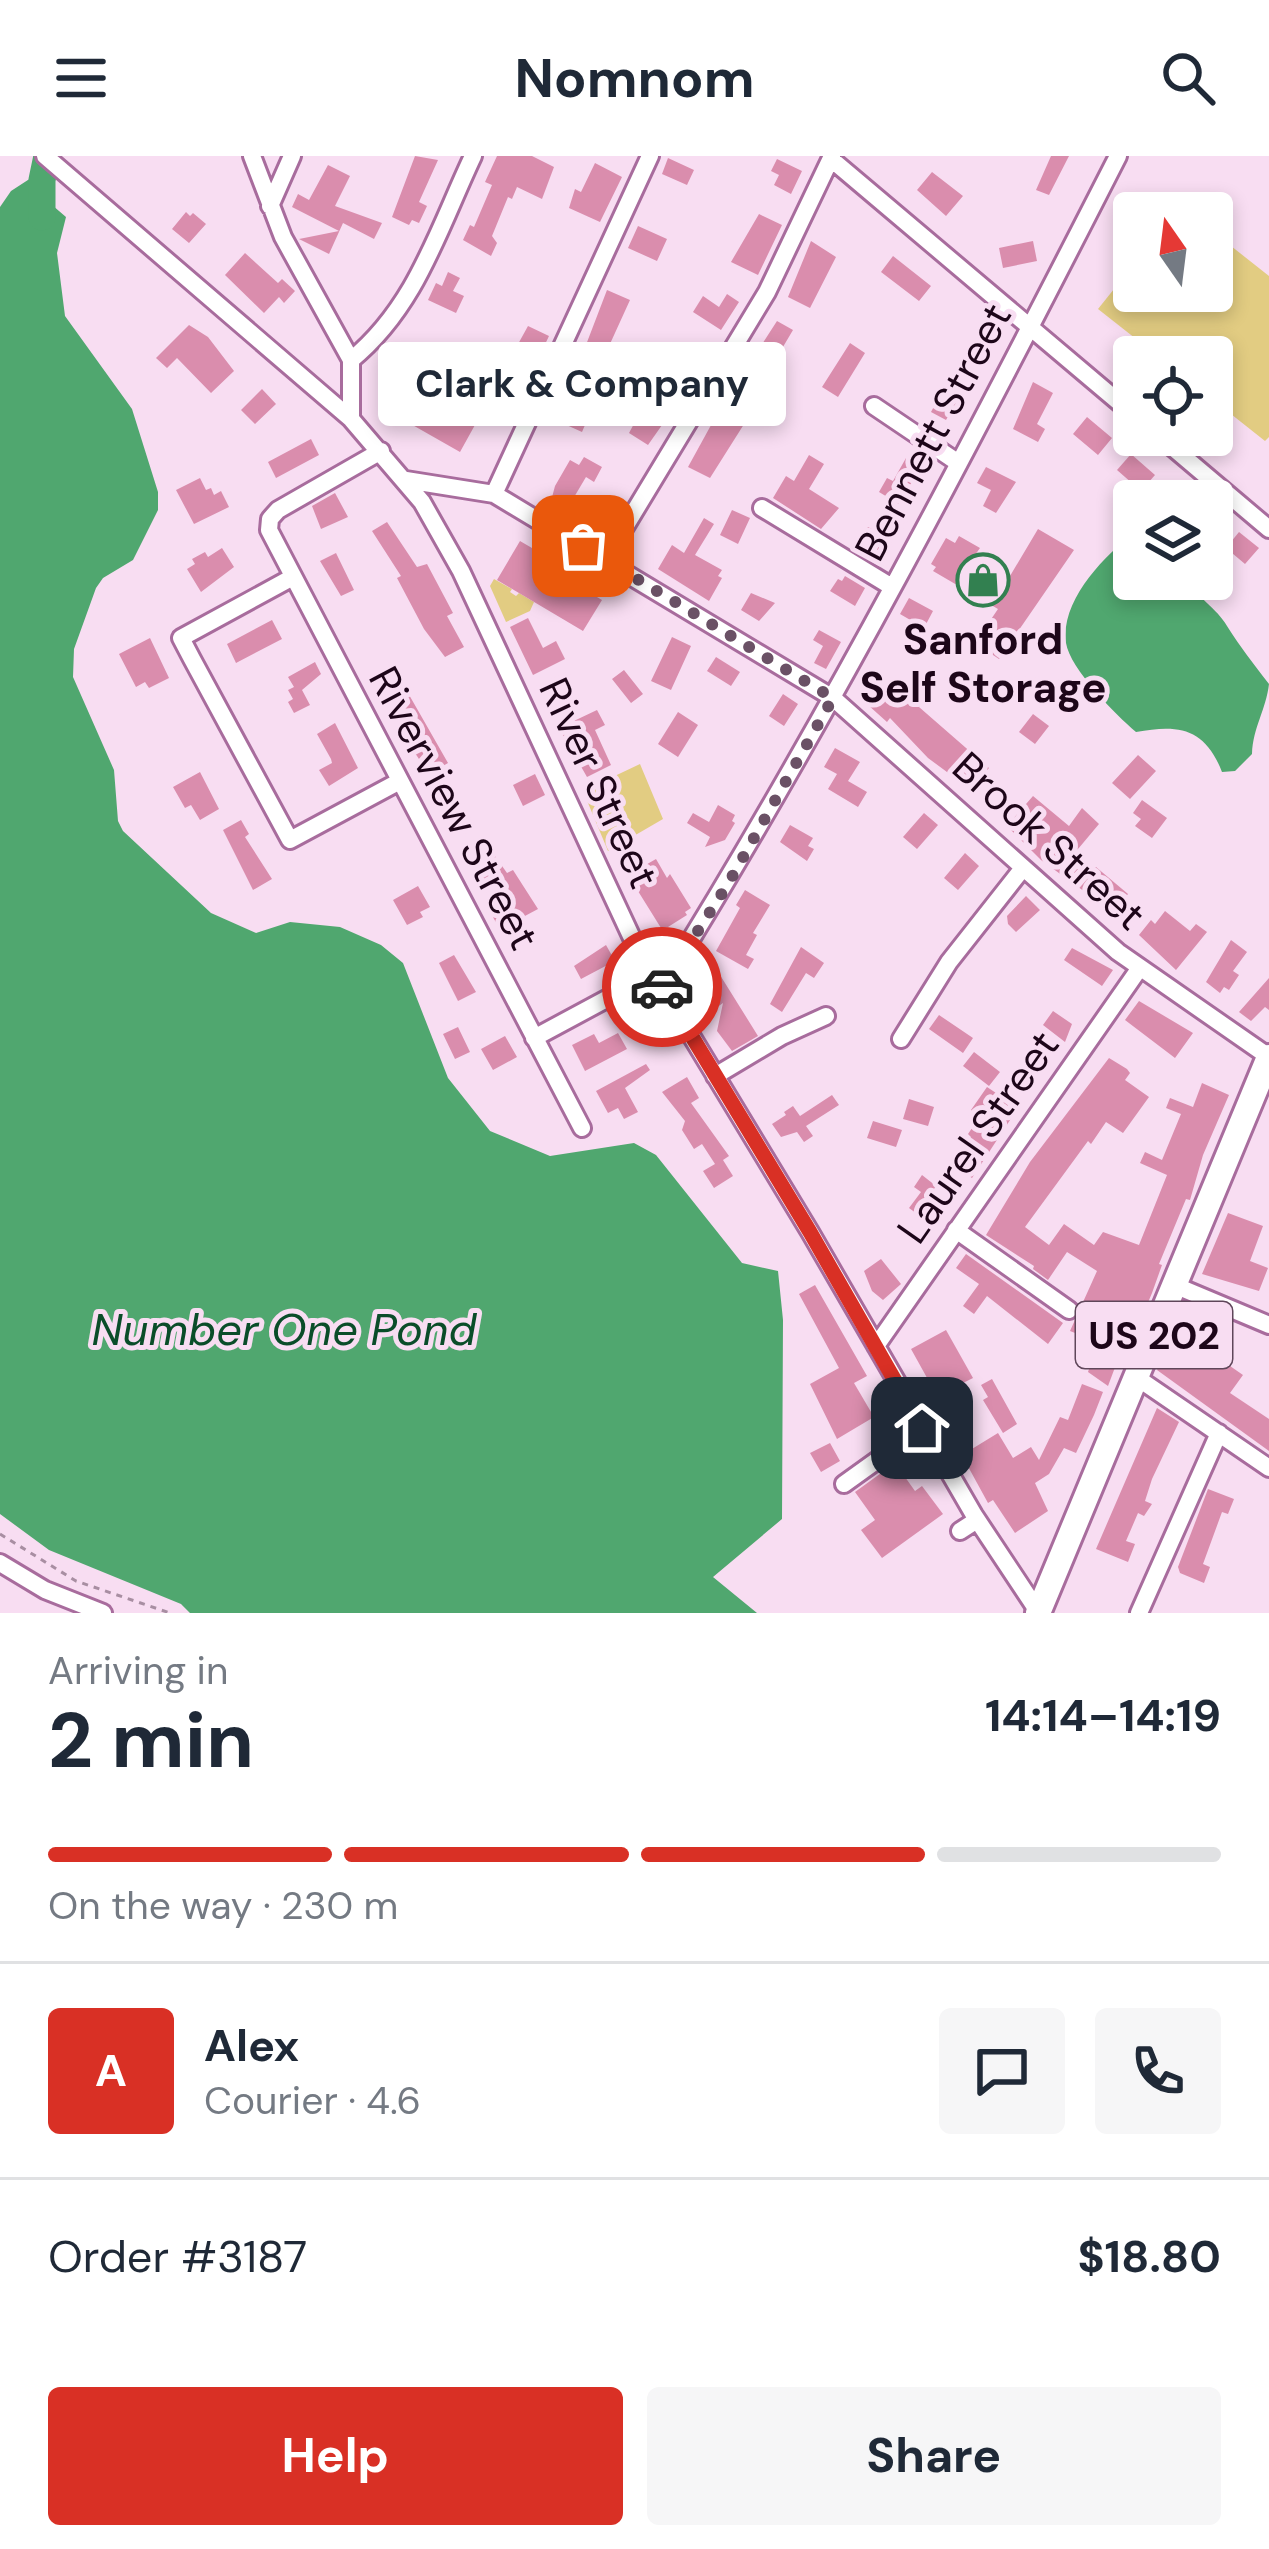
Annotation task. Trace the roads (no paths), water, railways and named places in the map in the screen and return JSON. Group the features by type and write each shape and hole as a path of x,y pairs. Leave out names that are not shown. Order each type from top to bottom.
{"highway":[{"name":"US 202","path":"1038,1613 1269,1057"}],"street":[{"name":"River Street","path":"45,156 351,418 406,480 461,571 601,878 657,981 876,1346 894,1393 922,1428 1038,1613"},
{"path":"252,156 269,206 351,360 351,418"},
{"path":"269,206 292,156"},
{"path":"351,360 377,338 473,156"},
{"path":"494,494 650,156"},
{"name":"Bennett Street","path":"657,981 728,884 892,586 908,567 957,463 1118,156"},
{"path":"605,560 767,292 832,157 1113,397"},
{"path":"874,406 957,463"},
{"name":"Riverview Street","path":"382,451 278,510 270,519 269,530 582,1128"},
{"path":"1183,456 1269,529"},
{"name":"Brook Street","path":"406,480 494,494 518,515 605,560 833,698 1139,969 1269,1057"},
{"path":"762,508 892,586"},
{"path":"293,577 181,638 290,840 400,781"},
{"path":"901,1039 949,962 1023,868"},
{"name":"Laurel Street","path":"876,1346 1139,969"},
{"path":"534,1038 657,981"},
{"path":"715,1076 826,1016"},
{"path":"956,1231 1069,1310"},
{"path":"1174,1286 1246,1322 1269,1325"},
{"path":"1136,1377 1269,1468"},
{"path":"844,1484 922,1428"},
{"path":"1139,1613 1220,1432"},
{"path":"960,1531 977,1520"},
{"path":"0,1563 45,1591 103,1613"}],"water":[{"name":"Number One Pond","path":"31,178 42,180 54,191 52,205 66,217 57,253 65,316 132,409 158,492 158,510 133,560 103,578 96,588 74,649 73,677 114,770 123,831 211,913 256,933 290,922 340,927 381,945 403,963 448,1078 490,1131 550,1156 634,1143 656,1155 742,1263 778,1271 783,1320 782,1519 713,1577 757,1613 190,1613 181,1604 49,1550 0,1514 0,207 11,191"},
{"path":"1113,551 1113,600 1204,600 1269,684 1252,754 1235,771 1222,772 1207,746 1189,732 1136,732 1095,691 1069,654 1066,627 1070,611 1086,581"}],"waterway":[{"path":"42,217 47,156"}],"place":[{"name":"Clark & Company","path":"583,546"},
{"name":"Sanford Self Storage","path":"983,580"}]}
